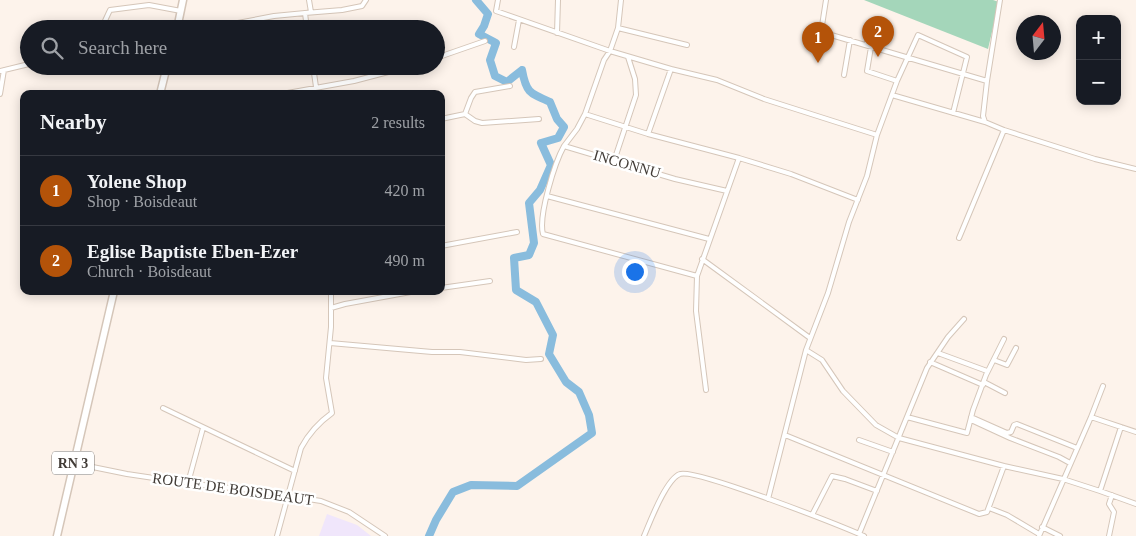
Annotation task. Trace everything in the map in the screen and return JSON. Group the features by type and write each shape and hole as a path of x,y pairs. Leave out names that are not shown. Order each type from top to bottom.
{"main road":[{"path":"178,20 183,0"},
{"path":"161,90 165,75"},
{"name":"RN 3","path":"57,536 113,295"}],"street":[{"path":"309,0 311,12"},
{"path":"253,20 274,16 342,10 362,6 366,0"},
{"path":"498,0 496,11 519,20 628,57 717,80 764,99 877,135"},
{"path":"557,32 558,0"},
{"path":"621,0 618,28 610,51 604,60 585,114 577,129 564,146 547,196 542,229 543,234 697,276"},
{"path":"818,57 826,0"},
{"path":"985,122 983,116 987,81 1000,0"},
{"path":"106,20 110,10 121,8 149,5 180,11"},
{"path":"305,13 306,20"},
{"path":"866,45 877,19"},
{"path":"514,47 519,20"},
{"path":"618,28 687,45"},
{"path":"821,32 987,81"},
{"path":"768,499 806,350 828,293 850,222 867,176 877,135 897,81 918,35 967,57 953,113"},
{"path":"844,74 850,40"},
{"path":"445,55 484,41"},
{"path":"871,47 867,71 897,81"},
{"path":"614,161 637,90 628,57"},
{"path":"0,94 2,70 20,66"},
{"path":"648,134 670,69"},
{"path":"315,75 317,88"},
{"path":"305,90 377,75"},
{"path":"464,114 475,92 510,86"},
{"path":"892,95 985,122 1004,130 1095,159 1136,169"},
{"path":"445,117 464,114 482,123 539,119"},
{"path":"585,114 648,134 791,174 858,200"},
{"path":"959,238 1004,130"},
{"name":"INCONNU","path":"564,146 675,179 726,191"},
{"path":"706,390 696,311 697,276 739,158"},
{"path":"547,196 709,239"},
{"path":"445,245 517,232"},
{"path":"702,260 810,338"},
{"path":"445,287 490,281"},
{"path":"277,536 301,448 307,436 320,422 332,413 326,378 330,343 331,295"},
{"path":"331,308 394,295"},
{"path":"859,534 930,362 964,319"},
{"path":"907,417 967,433 988,371 1004,339"},
{"path":"330,343 432,352 460,352 526,360 541,359"},
{"path":"994,360 1007,365 1016,348"},
{"path":"806,350 822,360 843,391 876,425 899,438 1004,466 1063,479 1136,504"},
{"path":"938,353 988,371"},
{"path":"930,362 1005,393"},
{"path":"989,508 1008,515 1039,535 1103,386"},
{"path":"163,408 295,471"},
{"path":"1091,417 1136,432"},
{"path":"971,419 1007,433 1011,432 1014,425 1017,424 1077,448"},
{"path":"971,419 1010,438 1070,463"},
{"path":"1100,491 1120,427"},
{"path":"188,483 203,428"},
{"path":"785,435 979,514 988,512 1004,466"},
{"path":"860,440 893,452"},
{"name":"ROUTE DE BOISDEAUT","path":"73,463 127,474 321,501 349,512 385,536"},
{"path":"644,536 670,481 680,473 691,473 768,499 864,536"},
{"path":"812,515 832,476 845,478 877,491"},
{"path":"1109,536 1114,512 1109,504 1112,496"},
{"path":"1042,528 1060,536"}],"shaded area":[{"path":"327,514 357,525 371,536 319,536"}],"green space":[{"path":"864,0 993,0 999,2 988,49"}],"waterway":[{"path":"429,536 436,520 453,492 471,485 517,486 592,433 589,415 579,392 566,382 549,354 553,335 536,302 516,290 514,258 529,255 534,243 529,203 540,190 551,165 541,143 558,138 564,127 557,119 550,102 533,94 527,87 522,70 507,82 495,76 490,60 496,43 479,34 488,14 476,0"}],"place":[{"name":"Eglise Baptiste Eben-Ezer","path":"878,57"},
{"name":"Yolene Shop","path":"818,63"}]}
